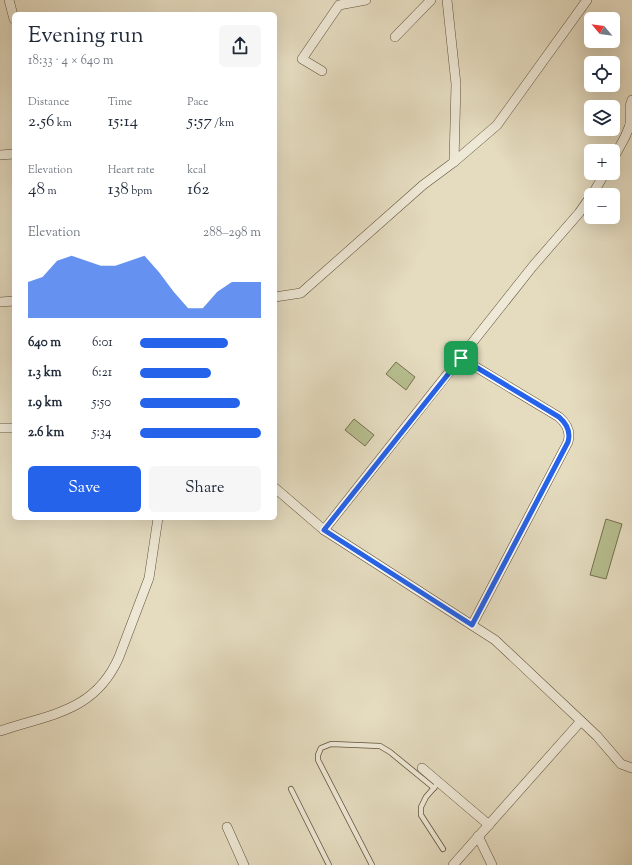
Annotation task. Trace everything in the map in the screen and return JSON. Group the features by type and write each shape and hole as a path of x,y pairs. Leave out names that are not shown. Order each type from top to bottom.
{"street":[{"path":"9,0 12,12"},
{"path":"322,71 302,58 339,5 366,0"},
{"path":"395,37 431,0"},
{"path":"447,0 456,84 454,162"},
{"path":"277,297 301,293 423,185 454,162 497,125 587,0"},
{"path":"620,146 631,125 630,106 632,100"},
{"path":"0,155 12,154"},
{"path":"324,530 533,266 584,206"},
{"path":"0,302 12,301"},
{"path":"461,358 559,417 566,423 569,435 568,442 472,625"},
{"path":"0,428 12,428"},
{"path":"277,490 324,530 495,640 597,736 621,764 632,768"},
{"path":"0,731 71,708 92,695 105,682 119,657 149,578 158,520"},
{"path":"453,865 581,721"},
{"path":"422,768 436,785 489,825"},
{"path":"227,827 244,865"},
{"path":"478,836 492,865"}],"lane":[{"path":"372,865 318,760 318,754 321,748 331,744 380,746 436,785 426,797 421,807 422,815 442,849"},
{"path":"291,789 329,865"}],"green space":[{"path":"396,362 415,377 406,390 386,374"},
{"path":"354,419 374,435 365,446 345,430"},
{"path":"606,519 622,524 606,579 590,575"}],"route":[{"path":"461,358 559,417 566,423 569,432 568,442 472,625 324,530 461,358"}]}
